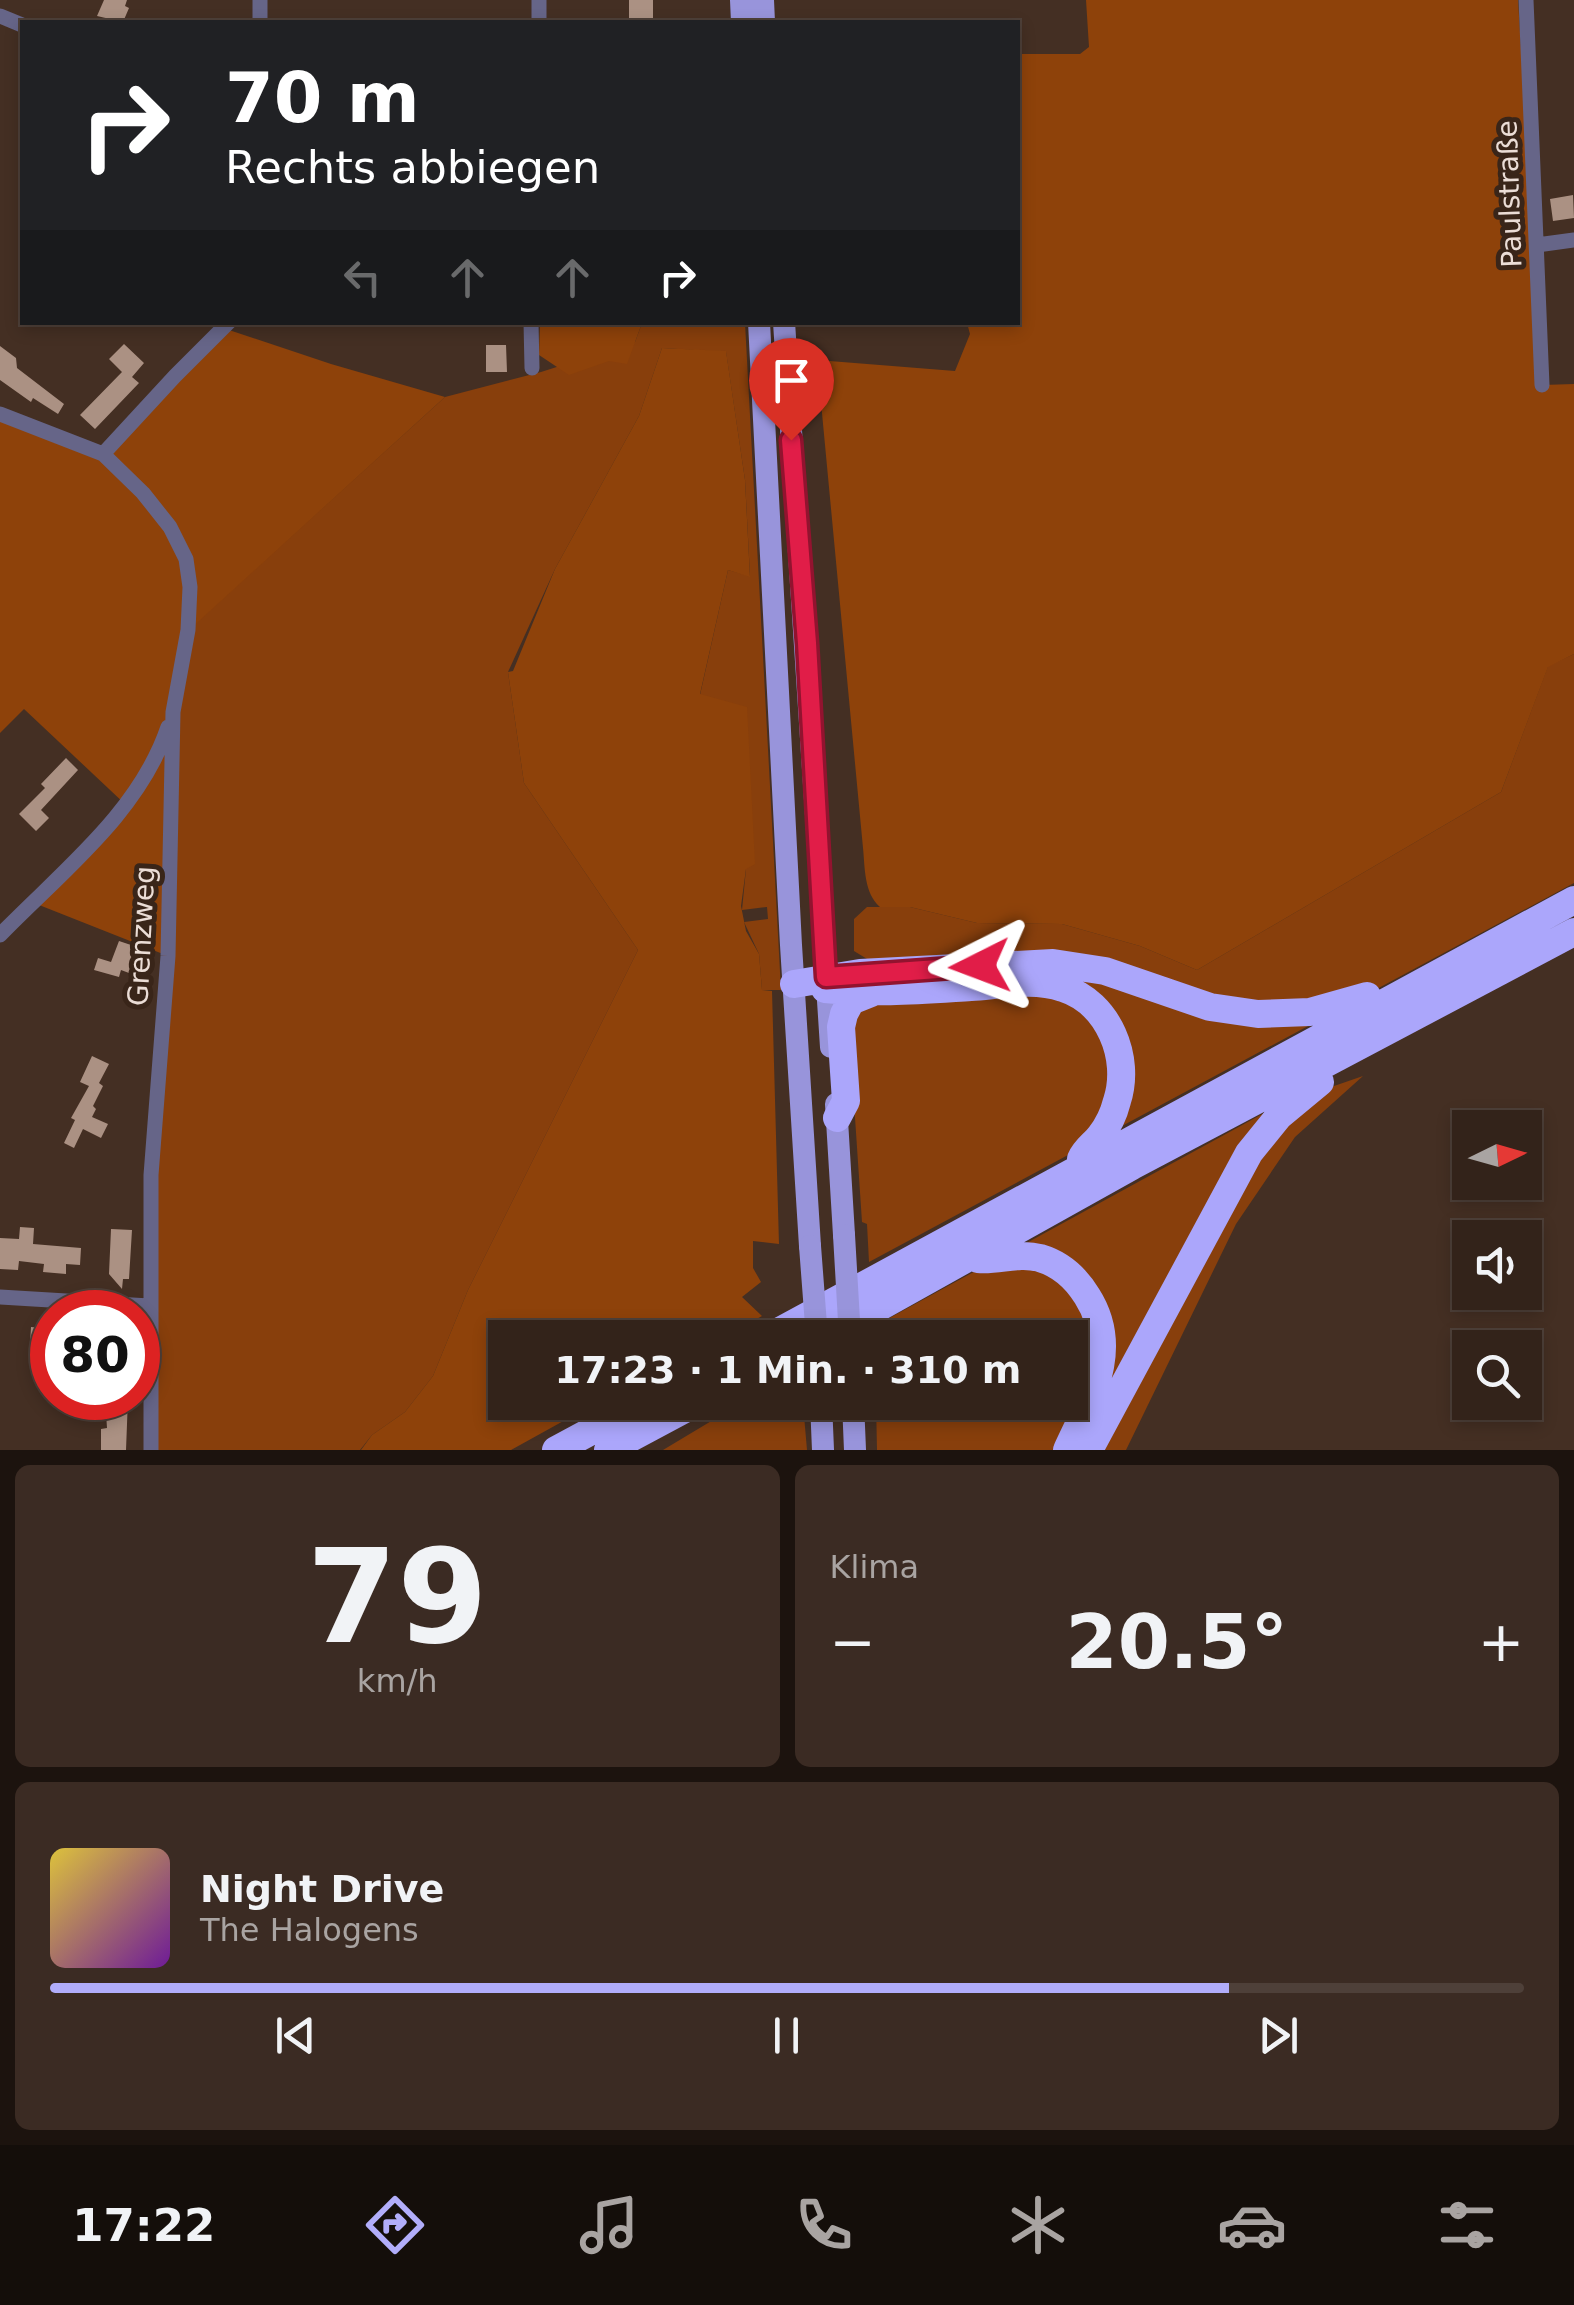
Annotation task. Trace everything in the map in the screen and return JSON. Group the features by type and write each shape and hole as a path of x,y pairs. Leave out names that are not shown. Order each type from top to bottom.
{"highway":[{"path":"800,1320 1574,900"},
{"path":"853,1320 1574,932"},
{"path":"794,984 1053,963 1105,971 1210,1007 1284,1014 1350,1002 1480,950"},
{"path":"826,983 871,994"},
{"path":"837,1118 846,1101 841,1027 851,1001 871,994 1029,983 1064,988 1088,1003 1106,1021 1118,1046 1123,1074 1118,1102 1108,1123 1082,1153 1079,1166"},
{"path":"1089,1450 1249,1153 1278,1116 1350,1062 1366,1042"},
{"path":"966,1258 1042,1258 1070,1274 1095,1308 1104,1348 1100,1372 1067,1450"},
{"path":"556,1450 612,1420"},
{"path":"608,1450 664,1420"}],"main road":[{"path":"759,325 794,984 818,1320"},
{"path":"784,325 849,1320"},
{"path":"822,1420 824,1450"},
{"path":"854,1420 855,1450"}],"street":[{"name":"Paulstraße","path":"1526,0 1542,385"},
{"path":"0,34 12,21"},
{"path":"1537,245 1574,240"},
{"path":"0,414 103,454 226,325"},
{"path":"531,325 532,368"},
{"name":"Grenzweg","path":"103,454 143,493 170,527 186,559 190,587 188,630 174,712 168,956 151,1174 149,1290"},
{"path":"0,935 127,805 158,759 174,712"},
{"path":"0,1298 30,1300"},
{"name":"Grenzweg","path":"150,1420 150,1450"}],"shaded area":[{"path":"1086,0 1518,0 1542,385 1574,384 1574,654 1548,667 1501,792 1197,970 1140,946 1062,924 977,923 910,907 880,907 871,895 865,872 817,360 955,371 970,334 968,325 1020,325 1020,54 1080,54 1089,47"},
{"path":"540,325 641,325 627,364 609,361 569,375 539,355"},
{"path":"641,325 745,325 781,990 762,990 759,954 744,922 768,919 767,907 742,910 746,869 700,695 728,570 750,576 745,480 726,352 662,348 639,416 555,569 508,672 524,783 638,950 468,1290 433,1376 405,1412 372,1435 360,1450 151,1450 151,1420 160,1420 160,1290 150,1290 173,712 188,630 445,397 635,342"},
{"path":"223,328 445,397 188,631 173,712 168,956 34,903 126,805 24,709 0,733 0,414 103,454"},
{"path":"662,348 726,351 745,480 750,577 728,570 700,694 747,707 755,864 746,869 741,906 746,931 759,954 762,990 772,991 779,1244 753,1241 753,1268 761,1282 742,1297 762,1316 755,1320 488,1320 488,1420 565,1420 511,1450 361,1450 372,1435 405,1412 433,1376 468,1290 638,950 524,783 508,672 513,671 555,569 639,416"},
{"path":"1574,654 1574,883 869,1262 867,1224 862,1222 849,1028 872,962 854,951 854,919 867,907 910,907 977,923 1062,924 1140,946 1197,970 1501,792 1548,666"},
{"path":"1363,1076 1295,1137 1236,1224 1126,1450 877,1450 876,1420 1088,1420 1088,1320 886,1320 1279,1105"},
{"path":"713,1420 804,1420 807,1450 663,1450"}],"building":[{"path":"104,0 127,0 125,6 129,8 124,20 97,16"},
{"path":"629,0 653,0 653,20 629,19"},
{"path":"1573,195 1574,218 1553,221 1550,199"},
{"path":"124,344 144,363 132,377 139,383 95,429 80,415 122,372 109,359"},
{"path":"486,345 506,345 507,372 486,372"},
{"path":"0,346 16,358 17,368 64,404 58,414 33,398 31,402 0,380"},
{"path":"66,758 78,770 41,810 49,818 36,831 19,814 45,788 41,784"},
{"path":"119,941 137,947 135,954 140,956 136,967 131,965 129,973 121,970 119,977 94,970 98,958 111,962"},
{"path":"92,1056 109,1064 99,1083 103,1086 92,1117 108,1124 101,1138 83,1129 74,1148 64,1143 75,1120 71,1118 89,1086 80,1082"},
{"path":"20,1227 34,1228 33,1244 81,1248 80,1265 66,1264 66,1274 43,1272 44,1264 19,1261 18,1270 0,1269 0,1238 19,1239"},
{"path":"111,1229 132,1230 129,1279 123,1279 122,1289 109,1274"},
{"path":"106,1420 127,1420 126,1450 101,1450 101,1429 107,1428"}],"route":[{"path":"791,440 826,977 980,966"}]}
